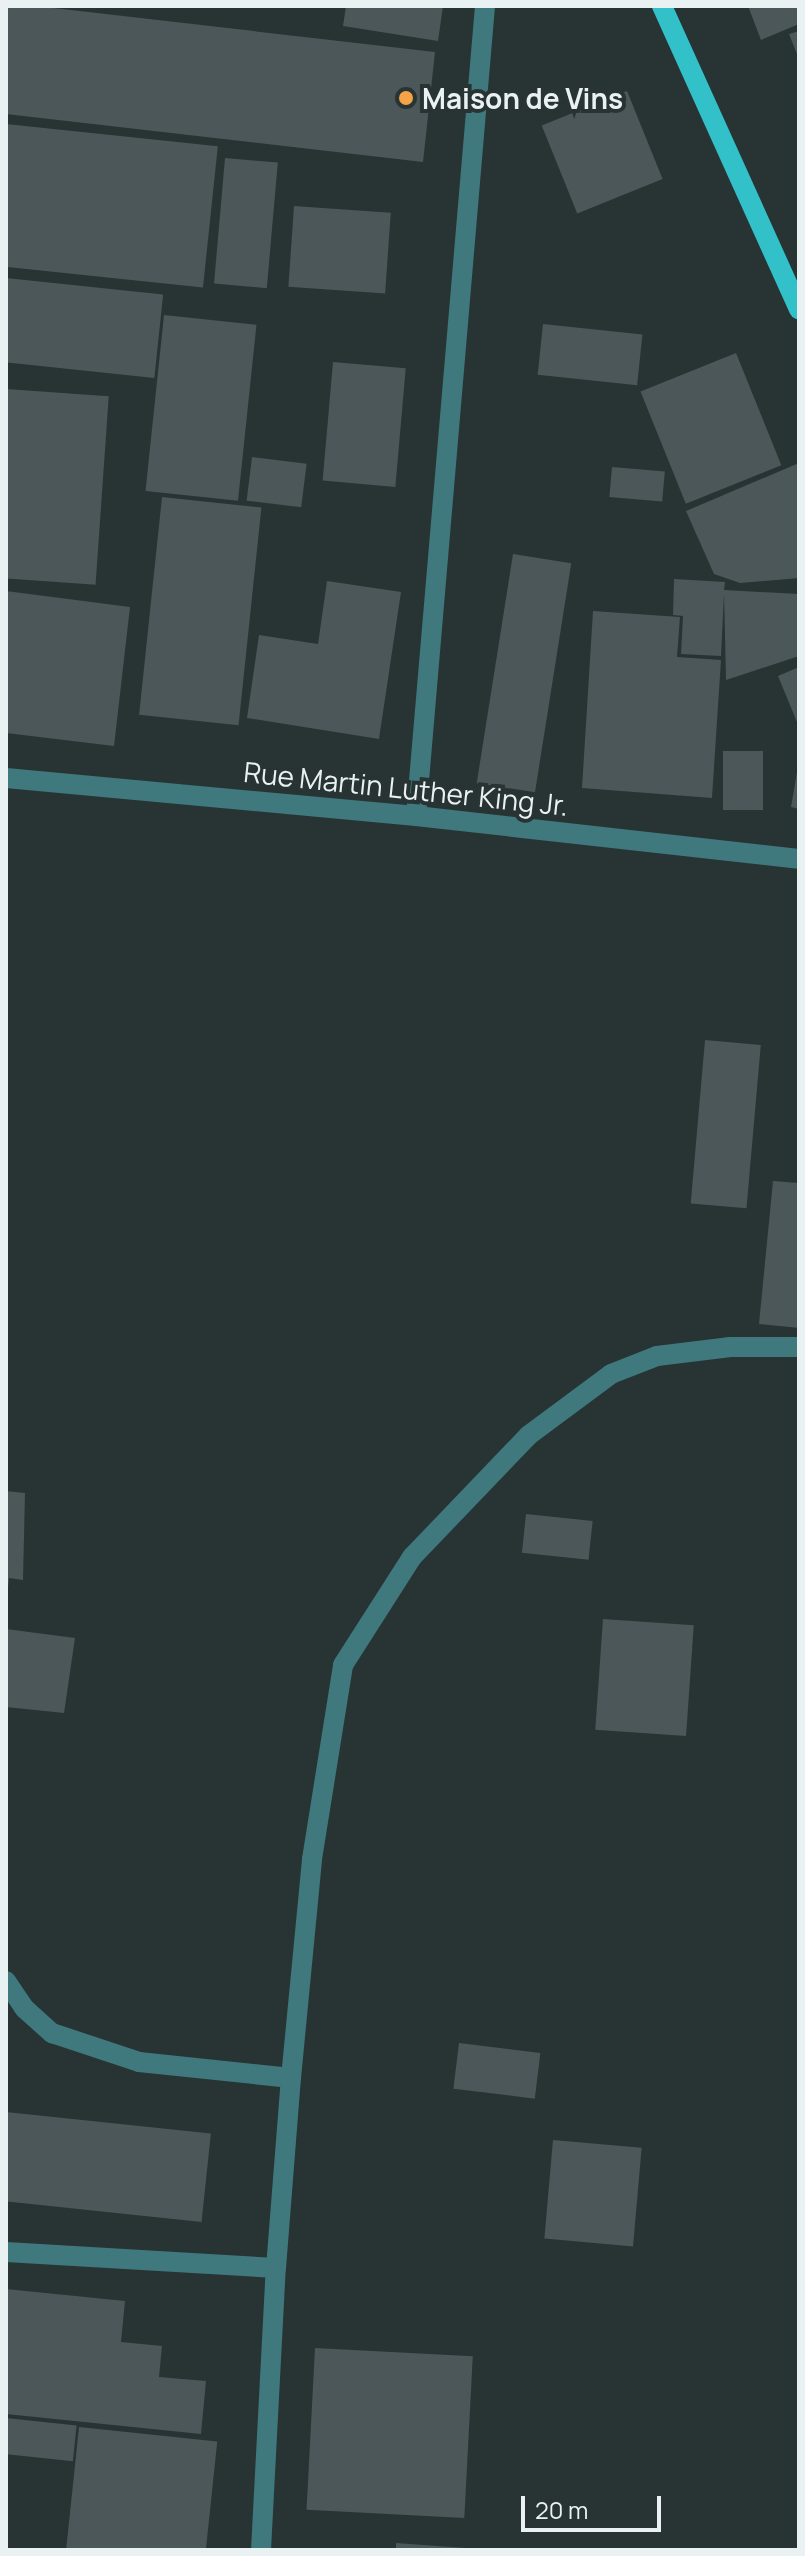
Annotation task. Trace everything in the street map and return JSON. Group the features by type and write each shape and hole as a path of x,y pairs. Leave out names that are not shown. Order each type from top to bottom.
{"main road":[{"path":"662,6 799,310"}],"street":[{"path":"416,816 485,6"},
{"name":"Rue Martin Luther King Jr.","path":"6,778 416,816 799,859"},
{"path":"261,2550 276,2268 291,2078 312,1859 343,1665 412,1557 529,1435 611,1374 657,1356 730,1347 799,1347"},
{"path":"6,1981 24,2008 52,2033 139,2062 291,2078"},
{"path":"6,2252 276,2268"}],"building":[{"path":"6,6 36,6 435,52 423,162 6,114"},
{"path":"346,6 443,6 438,41 343,26"},
{"path":"748,6 799,6 799,24 761,40"},
{"path":"799,31 799,59 789,34"},
{"path":"627,91 663,179 577,214 542,125"},
{"path":"6,124 218,146 203,287 6,267"},
{"path":"225,158 278,163 267,288 214,284"},
{"path":"294,206 391,213 385,294 288,287"},
{"path":"6,278 163,295 154,378 6,362"},
{"path":"164,315 256,325 238,501 145,491"},
{"path":"543,324 642,334 637,385 538,375"},
{"path":"736,353 781,465 686,504 641,392"},
{"path":"333,362 406,368 395,487 323,481"},
{"path":"6,389 109,396 96,585 6,578"},
{"path":"252,457 307,464 301,507 247,501"},
{"path":"799,463 799,578 740,583 714,574 686,511"},
{"path":"612,467 665,472 662,502 609,497"},
{"path":"162,497 261,507 239,725 139,715"},
{"path":"513,554 571,563 535,792 477,783"},
{"path":"674,579 725,582 724,590 799,594 799,656 726,680 724,594 721,656 681,654 683,616 673,615"},
{"path":"327,581 401,592 379,739 247,718 259,635 318,644"},
{"path":"6,591 130,607 114,746 6,733"},
{"path":"593,611 680,617 677,657 721,660 712,798 582,788"},
{"path":"799,667 799,727 778,676"},
{"path":"723,751 763,751 763,810 723,810"},
{"path":"799,773 799,809 791,807"},
{"path":"705,1040 761,1045 746,1208 691,1203"},
{"path":"773,1181 799,1183 799,1328 759,1324"},
{"path":"6,1491 25,1493 23,1580 9,1578 8,1588"},
{"path":"526,1514 593,1521 589,1560 522,1553"},
{"path":"603,1619 694,1625 686,1736 595,1730"},
{"path":"6,1629 75,1638 64,1713 6,1707"},
{"path":"459,2043 540,2053 535,2099 453,2089"},
{"path":"6,2112 211,2134 202,2222 6,2201"},
{"path":"553,2140 642,2148 633,2246 544,2239"},
{"path":"6,2289 125,2301 121,2342 162,2346 159,2377 206,2381 201,2434 6,2414"},
{"path":"315,2348 473,2356 464,2518 307,2510"},
{"path":"6,2418 77,2425 73,2461 6,2454"},
{"path":"79,2427 217,2442 206,2550 66,2550"},
{"path":"396,2543 466,2548 396,2550"}],"place":[{"name":"Maison de Vins","path":"406,98"}]}
